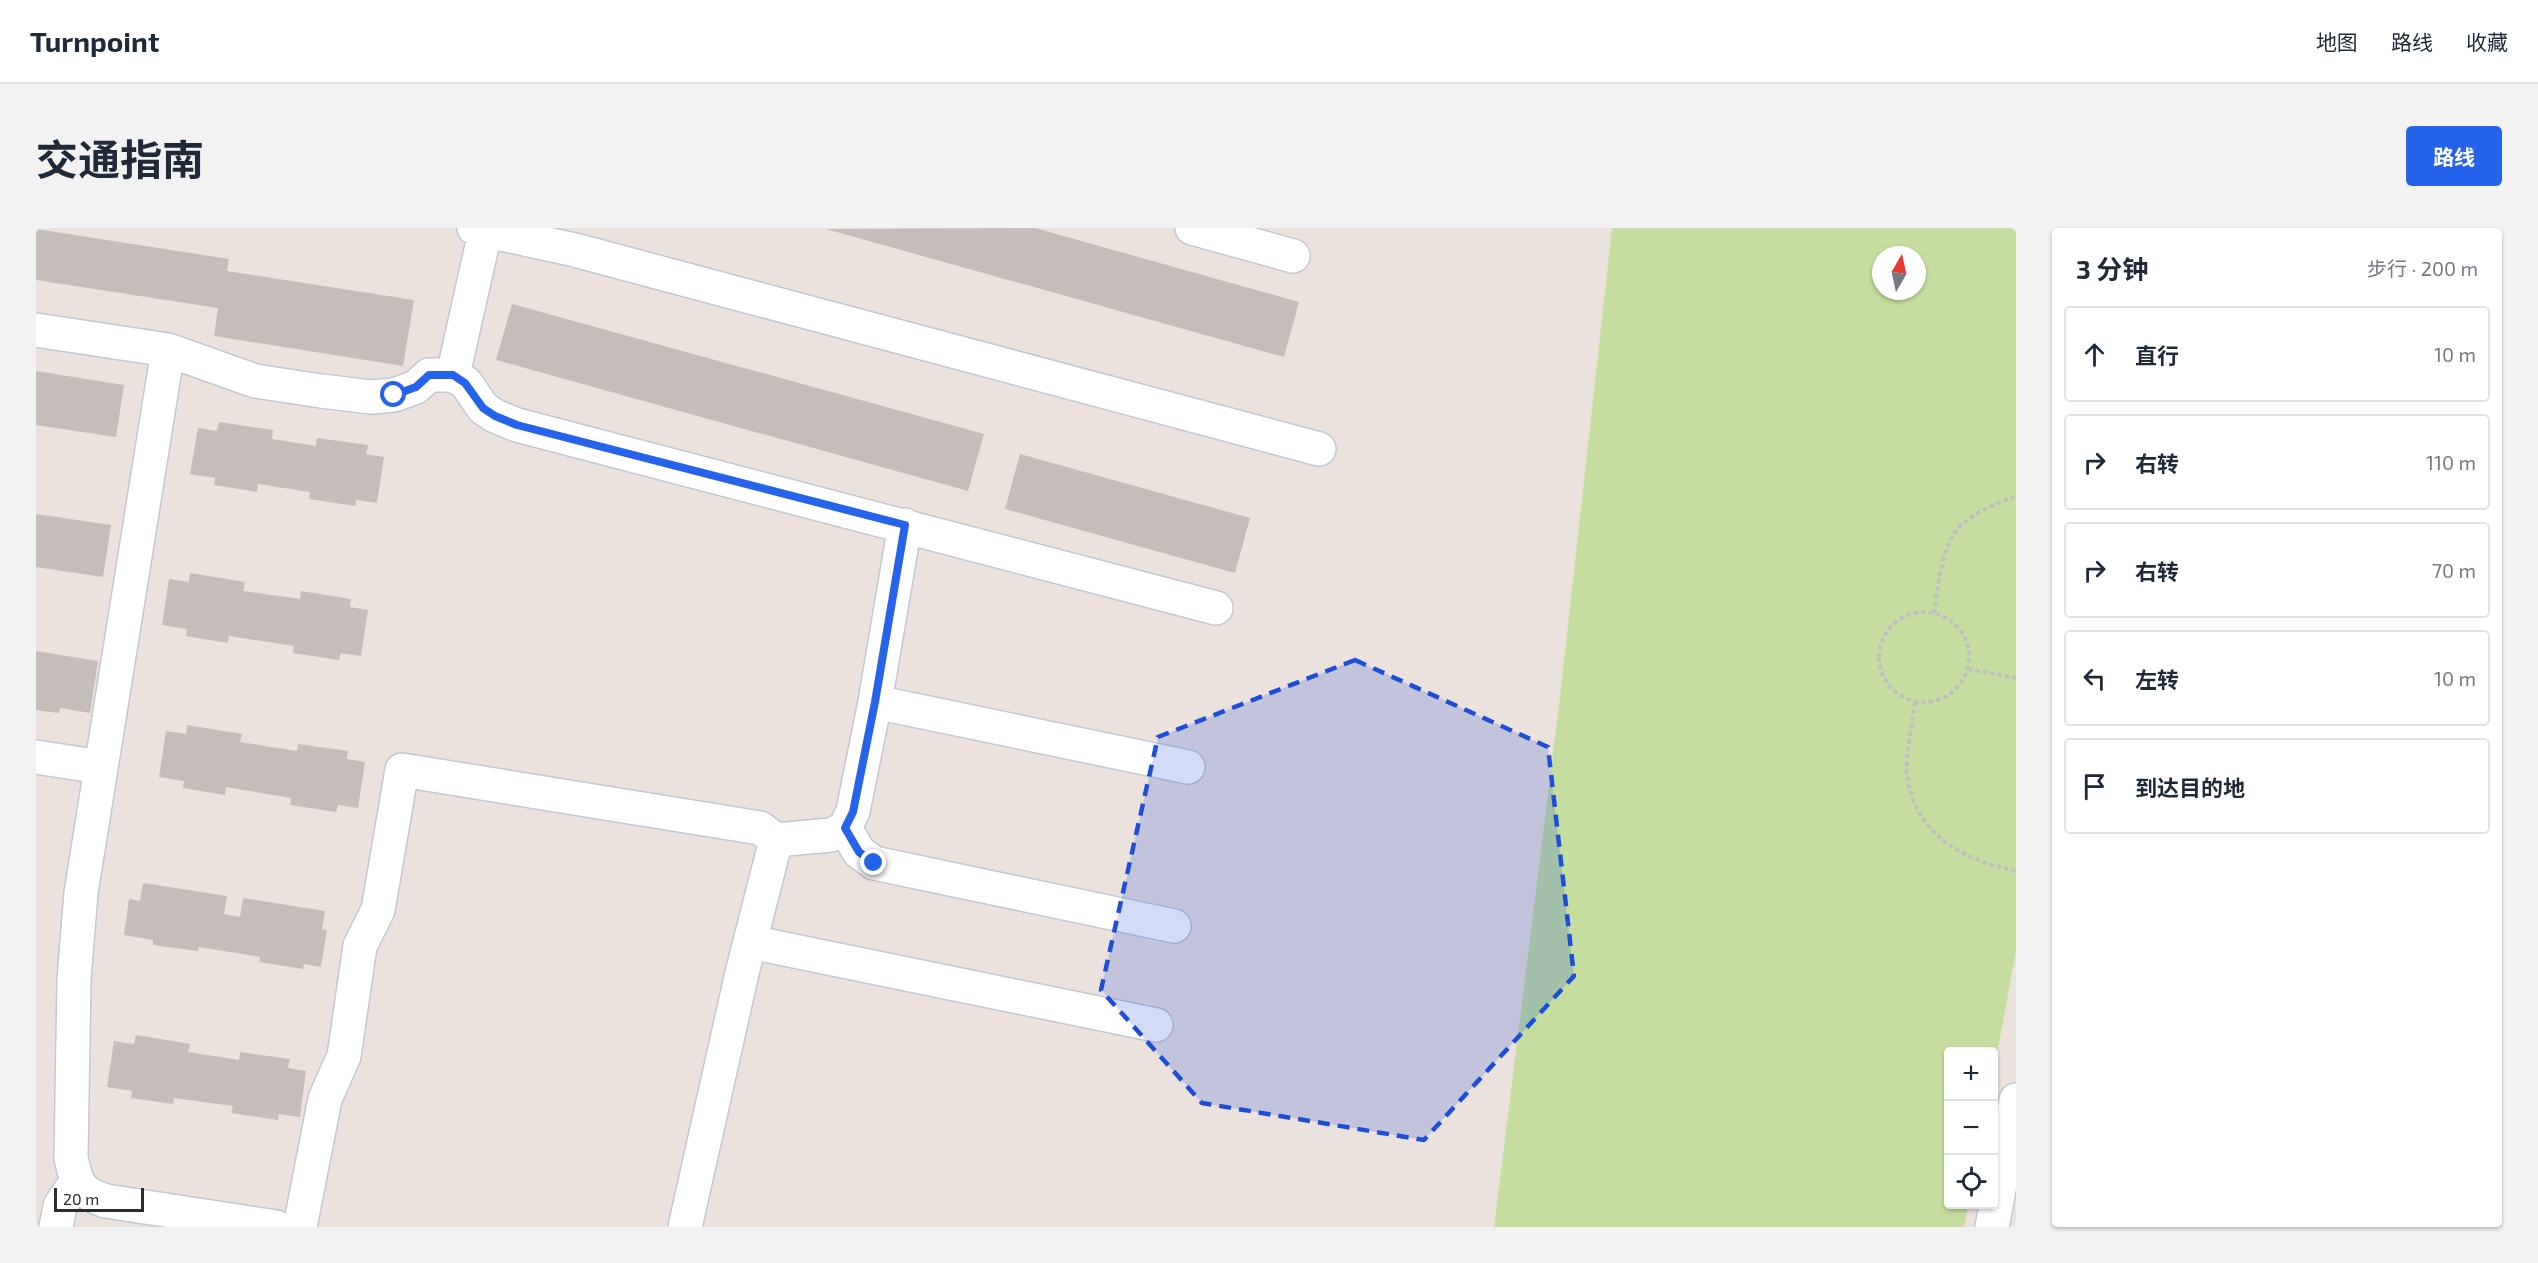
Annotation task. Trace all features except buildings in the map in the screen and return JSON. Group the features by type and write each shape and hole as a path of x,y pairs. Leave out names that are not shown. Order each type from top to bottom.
{"street":[{"path":"1192,228 1293,256"},
{"path":"453,375 482,229 575,250 1319,449"},
{"path":"36,330 168,350 255,381 371,397 394,395 416,387 429,375 453,375 465,383 483,408 517,425 1216,608"},
{"path":"168,350 81,893 74,979 70,1158 76,1182 87,1195 106,1201 276,1227"},
{"path":"300,1227 325,1099 344,1056 360,946 378,910 402,770 760,828 776,840 831,836 845,828 853,812 875,702 905,525"},
{"path":"875,702 1188,767"},
{"path":"36,758 101,767"},
{"path":"845,828 859,852 874,863 1174,926"},
{"path":"685,1227 750,942 776,840"},
{"path":"750,942 1156,1025"},
{"path":"1992,1227 2016,1100"},
{"path":"56,1227 60,1206 76,1182"}],"path":[{"path":"1934,613 1940,574 1953,536 1967,522 1991,506 2016,496"},
{"path":"1919,612 1934,613 1947,618 1965,637 1969,649 1968,669 1959,687 1948,697 1934,702 1915,702 1905,699 1892,690 1884,679 1879,665 1879,650 1884,636 1899,620 1919,612"},
{"path":"1968,669 2016,678"},
{"path":"1915,702 1907,772 1911,794 1921,815 1951,848 1993,867 2016,871"}],"highlighted area":[{"path":"1355,660 1548,747 1574,976 1424,1140 1202,1103 1101,990 1158,737"}],"green space":[{"path":"1612,228 2016,228 2016,952 1998,1049 1944,1047 1944,1209 1967,1209 1964,1227 1494,1227 1560,697"}],"route":[{"path":"394,395 416,387 429,375 453,375 465,383 483,408 517,425 905,525 875,702 853,812 845,828 859,852 874,863"}]}
